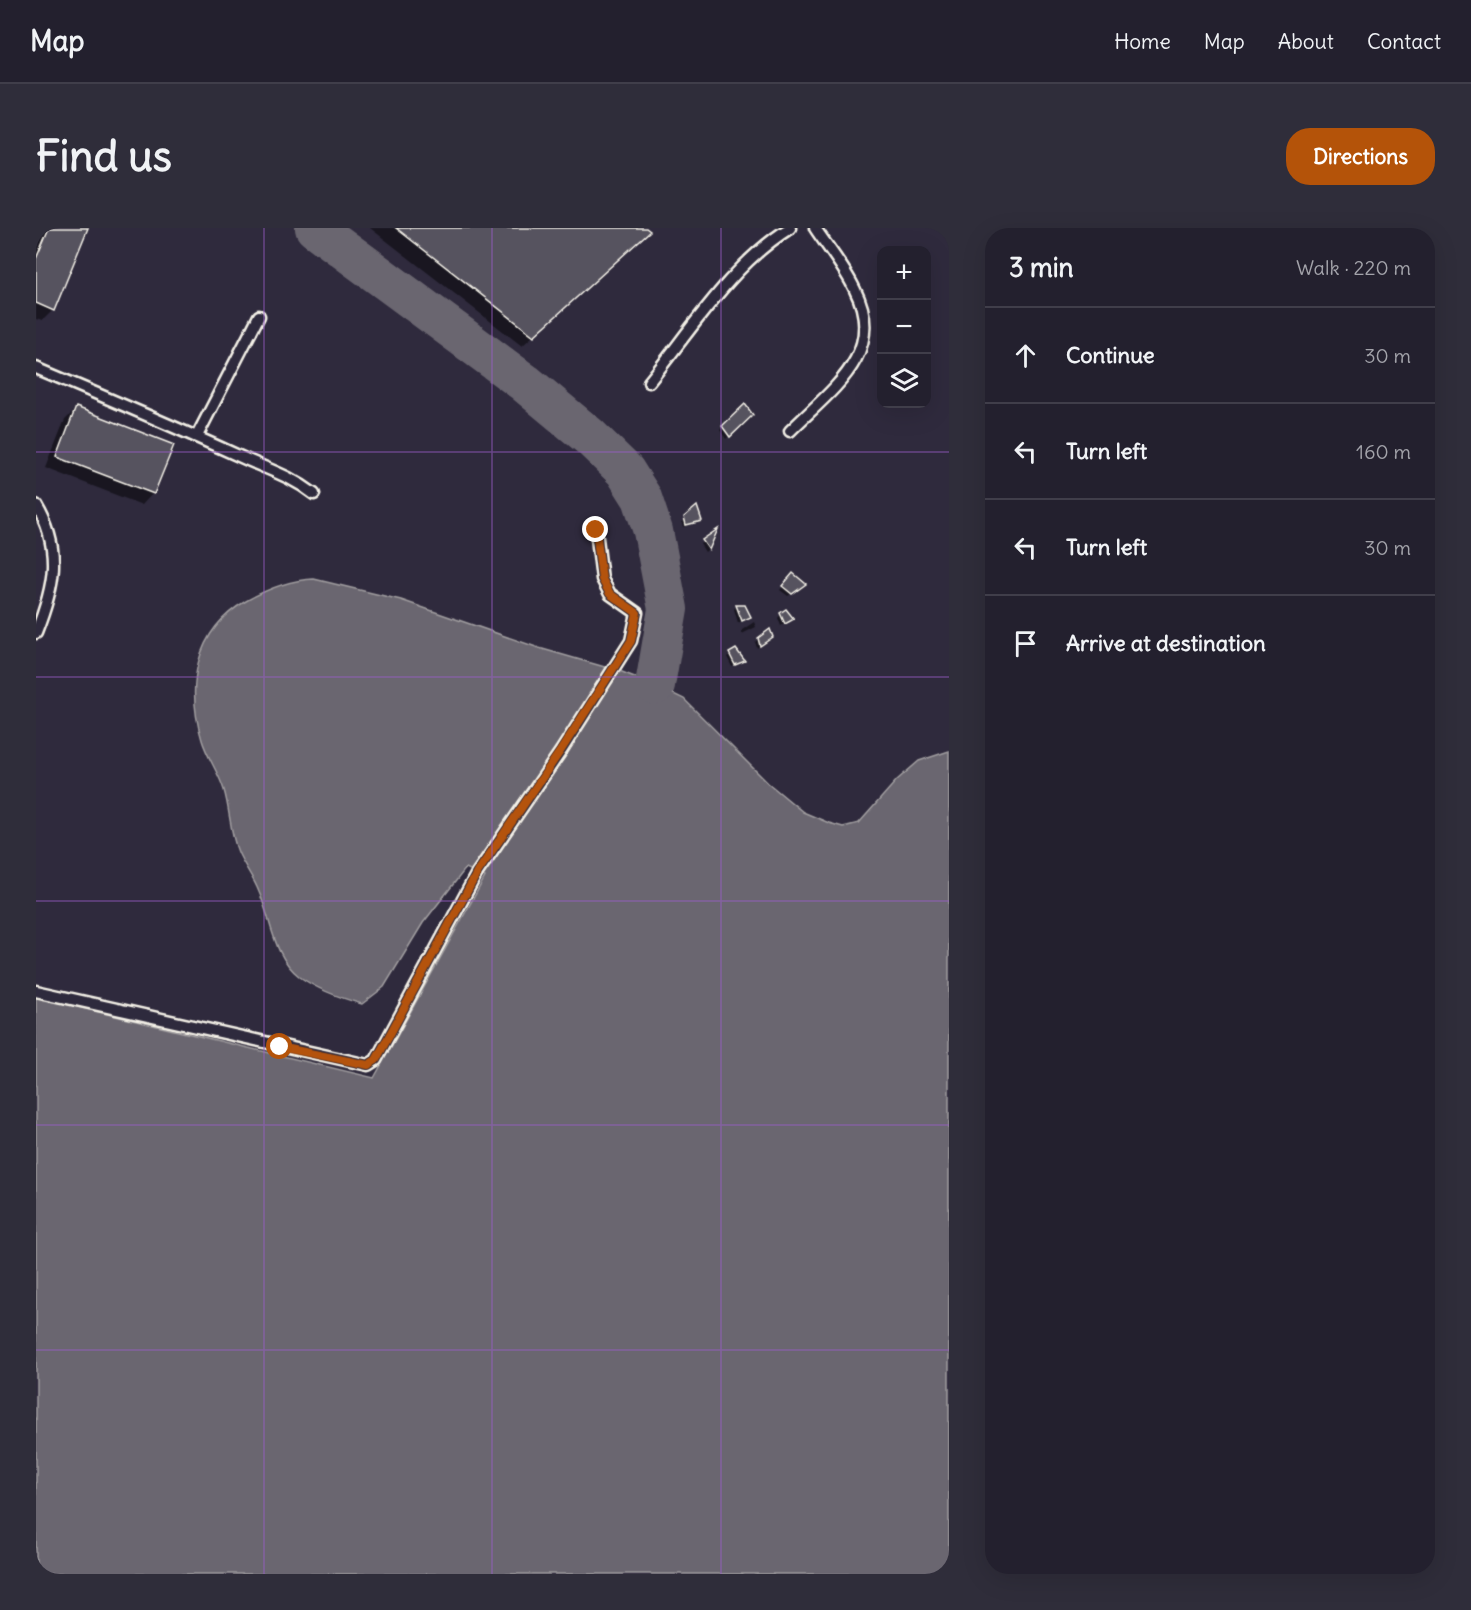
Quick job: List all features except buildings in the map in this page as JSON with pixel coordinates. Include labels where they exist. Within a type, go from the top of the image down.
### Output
[{"type":"lane","points":[[649,382],[745,264],[774,238],[790,228]]},
{"type":"lane","points":[[790,431],[839,382],[858,358],[865,341],[866,320],[855,290],[814,228]]},
{"type":"lane","points":[[197,436],[259,316]]},
{"type":"lane","points":[[36,368],[293,478],[314,494]]},
{"type":"lane","points":[[36,505],[49,526],[54,561],[48,602],[36,633]]},
{"type":"lane","points":[[36,991],[368,1065],[376,1060],[477,873],[561,750],[631,641],[637,613],[610,594],[602,579],[596,530]]},
{"type":"shaded area","points":[[314,579],[401,600],[539,648],[622,672],[655,685],[684,699],[768,783],[803,812],[843,827],[859,823],[897,780],[919,761],[949,751],[949,1574],[36,1574],[36,997],[374,1078],[485,877],[466,868],[423,923],[384,987],[362,1004],[307,982],[284,959],[257,887],[238,852],[233,837],[224,790],[207,753],[197,720],[195,681],[198,662],[205,644],[215,628],[229,613],[270,589],[287,583]]},
{"type":"waterway","points":[[315,228],[525,383],[590,437],[625,471],[642,498],[653,531],[668,609],[655,685]]},
{"type":"route","points":[[280,1047],[368,1065],[376,1060],[477,873],[561,750],[631,641],[637,613],[610,594],[602,579],[596,530]]}]
